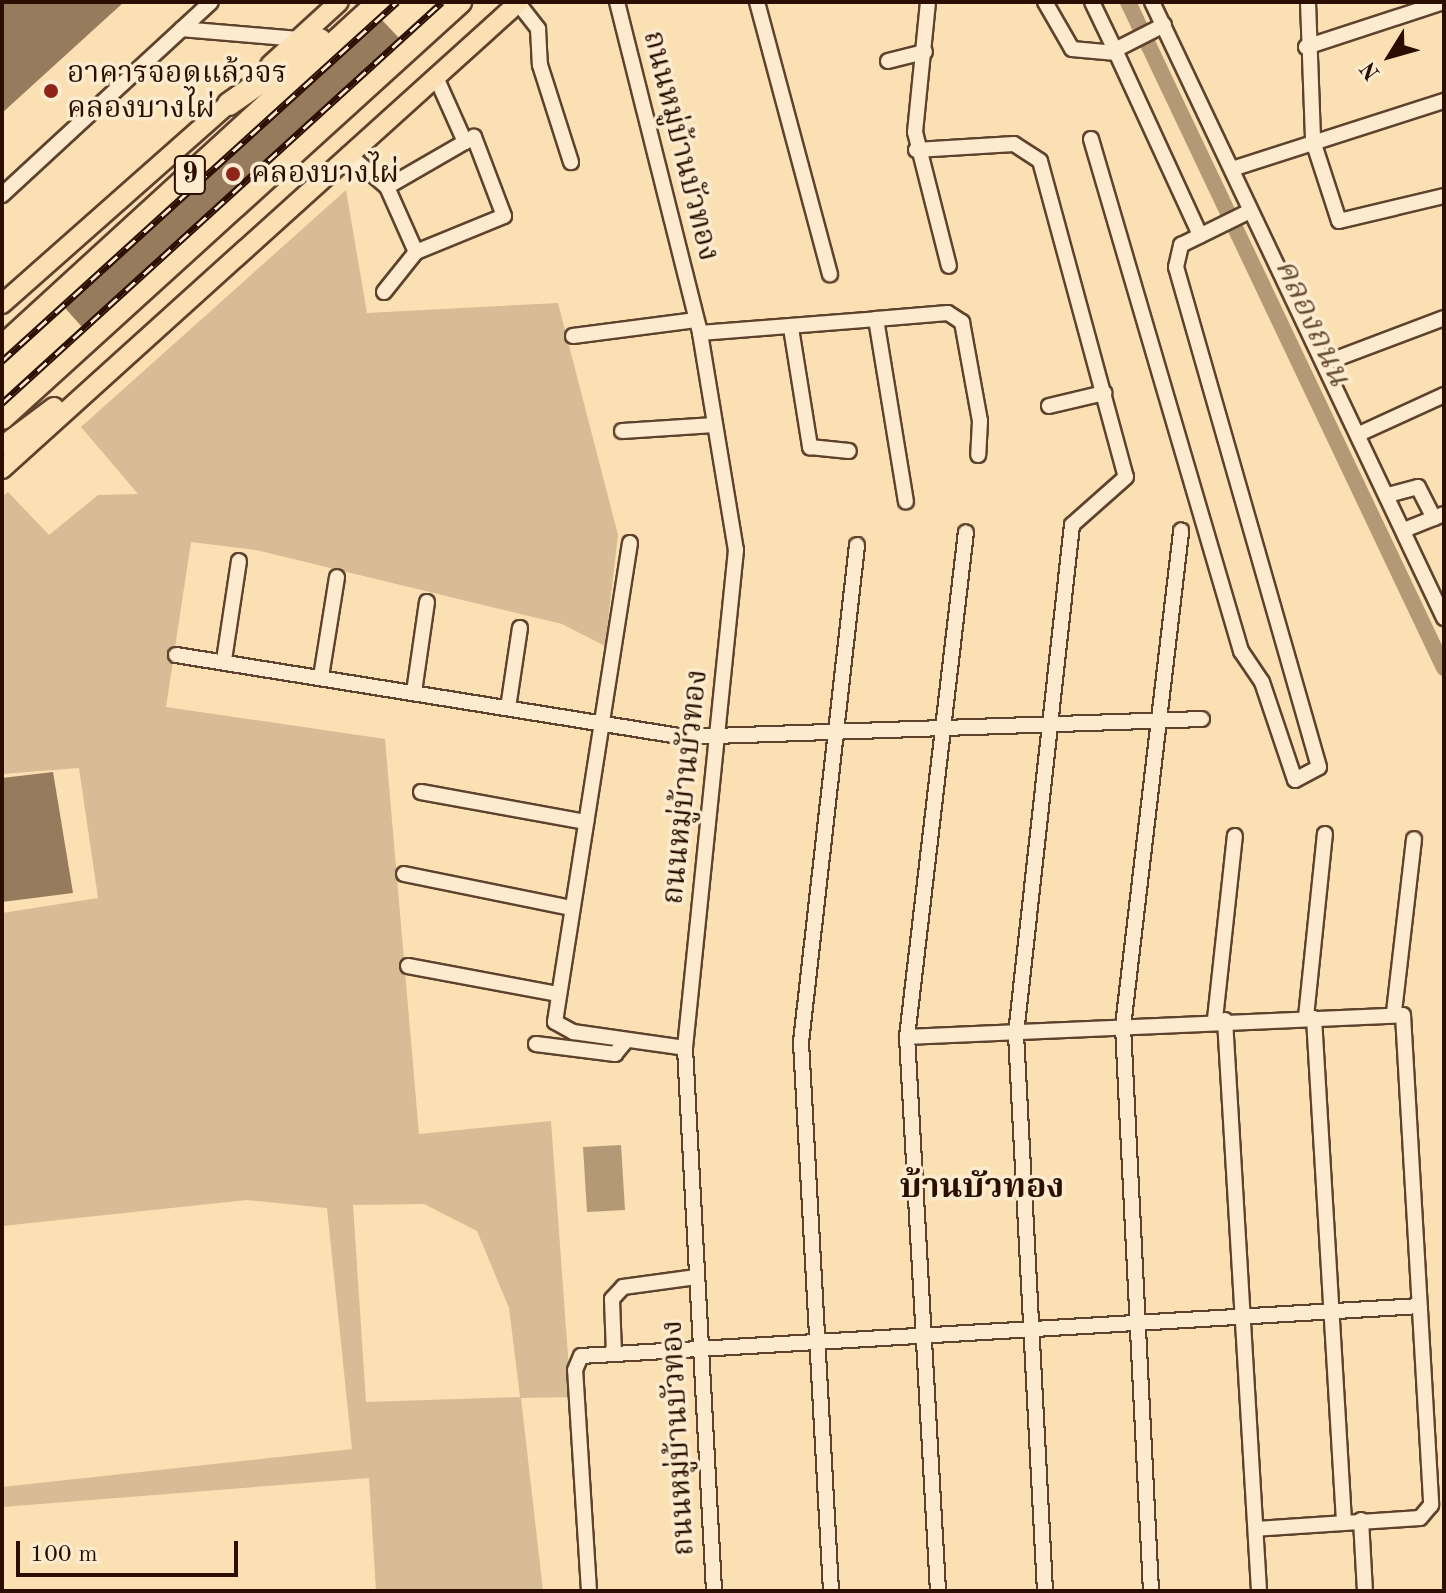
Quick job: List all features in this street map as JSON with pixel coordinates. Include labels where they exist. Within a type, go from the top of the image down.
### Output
[{"type":"highway","points":[[229,104],[377,2]]},
{"type":"highway","name":"9","points":[[2,347],[377,2]]},
{"type":"highway","name":"9","points":[[2,418],[460,2]]},
{"type":"main road","points":[[2,304],[229,104],[339,2]]},
{"type":"main road","points":[[2,469],[519,2]]},
{"type":"main road","points":[[2,315],[73,243]]},
{"type":"main road","points":[[2,446],[148,335]]},
{"type":"street","points":[[2,195],[211,2]]},
{"type":"street","points":[[519,2],[538,29],[540,65],[571,162]]},
{"type":"street","name":"ถนนหมู่บ้านบัวทอง","points":[[617,2],[698,326],[736,550],[685,1048],[714,1591]]},
{"type":"street","points":[[757,2],[830,274]]},
{"type":"street","points":[[928,2],[916,150],[949,266]]},
{"type":"street","points":[[1045,2],[1072,49],[1116,51],[1164,25]]},
{"type":"street","points":[[1092,2],[1200,235]]},
{"type":"street","points":[[1152,2],[1232,169],[1243,215],[1325,363],[1404,530],[1439,596],[1444,618]]},
{"type":"street","points":[[1308,2],[1306,47],[1313,141],[1333,213],[1347,225],[1444,196]]},
{"type":"street","points":[[1306,47],[1444,2]]},
{"type":"street","points":[[182,29],[298,39]]},
{"type":"street","points":[[888,61],[925,52]]},
{"type":"street","points":[[435,75],[465,142]]},
{"type":"street","points":[[1232,169],[1444,101]]},
{"type":"street","points":[[384,292],[416,252],[504,216],[474,137],[387,187]]},
{"type":"street","points":[[1091,139],[1241,651],[1262,682],[1295,780],[1319,767],[1176,267],[1181,245],[1243,215]]},
{"type":"street","points":[[916,150],[1014,144],[1033,151],[1104,393],[1125,483],[1072,525],[1053,723],[1016,1034],[1045,1591]]},
{"type":"street","points":[[348,154],[387,187],[416,252]]},
{"type":"street","points":[[573,336],[698,326],[791,328],[948,313],[962,322],[980,421],[978,455]]},
{"type":"street","points":[[1325,363],[1444,318]]},
{"type":"street","points":[[876,319],[906,502]]},
{"type":"street","points":[[791,328],[810,447],[849,451]]},
{"type":"street","points":[[1049,406],[1104,393]]},
{"type":"street","points":[[1359,434],[1444,395]]},
{"type":"street","points":[[622,431],[715,425]]},
{"type":"street","points":[[1388,495],[1418,487],[1439,516],[1404,530]]},
{"type":"street","points":[[1151,1591],[1123,1026],[1181,530]]},
{"type":"street","points":[[938,1591],[907,1037],[966,532]]},
{"type":"street","points":[[630,543],[556,1010],[561,1029],[685,1048]]},
{"type":"street","points":[[831,1591],[801,1042],[833,735],[857,545]]},
{"type":"street","points":[[224,660],[239,561]]},
{"type":"street","points":[[321,677],[337,577]]},
{"type":"street","points":[[414,692],[427,602]]},
{"type":"street","points":[[508,708],[520,628]]},
{"type":"street","points":[[176,655],[224,660],[602,723],[717,736],[833,735],[1053,723],[1202,719]]},
{"type":"street","points":[[421,792],[586,822]]},
{"type":"street","points":[[1325,834],[1310,1018],[1333,1314],[1344,1521]]},
{"type":"street","points":[[1235,836],[1220,1020],[1243,1319],[1259,1591]]},
{"type":"street","points":[[1394,1012],[1414,839]]},
{"type":"street","points":[[404,874],[571,908]]},
{"type":"street","points":[[408,966],[558,994]]},
{"type":"street","points":[[907,1037],[1016,1034],[1394,1012],[1406,1024],[1431,1505],[1420,1518],[1256,1529]]},
{"type":"street","points":[[536,1044],[615,1054],[626,1041]]},
{"type":"street","points":[[614,1354],[612,1299],[623,1287],[696,1277]]},
{"type":"street","points":[[589,1591],[576,1360],[614,1354],[1030,1333],[1137,1323],[1333,1314],[1420,1306]]},
{"type":"street","points":[[1361,1520],[1365,1591]]},
{"type":"shaded area","points":[[346,190],[367,313],[558,303],[618,535],[605,646],[562,624],[256,550],[191,542],[166,707],[385,739],[419,1134],[551,1121],[571,1397],[521,1398],[543,1591],[376,1591],[369,1478],[2,1507],[2,1487],[352,1449],[327,1208],[247,1200],[2,1226],[2,913],[98,898],[79,768],[2,774],[2,497],[8,492],[49,535],[98,495],[138,494],[81,427]],"holes":[[[424,1204],[477,1231],[509,1308],[520,1397],[366,1402],[353,1205]]]},
{"type":"shaded area","points":[[621,1145],[625,1210],[587,1212],[583,1147]]},
{"type":"building","points":[[2,2],[124,2],[2,113]]},
{"type":"building","name":"คลองบางไผ่","points":[[381,19],[399,38],[82,327],[65,308]]},
{"type":"building","points":[[53,772],[73,893],[2,902],[2,778]]},
{"type":"waterway","name":"คลองถนน","points":[[1128,2],[1444,668]]},
{"type":"railway","points":[[2,361],[397,2]]},
{"type":"railway","points":[[2,403],[442,2]]},
{"type":"place","name":"อาคารจอดแล้วจร คลองบางไผ่","points":[[51,91]]},
{"type":"place","name":"คลองบางไผ่","points":[[233,174]]},
{"type":"district","name":"บ้านบัวทอง","points":[[982,1189]]}]
